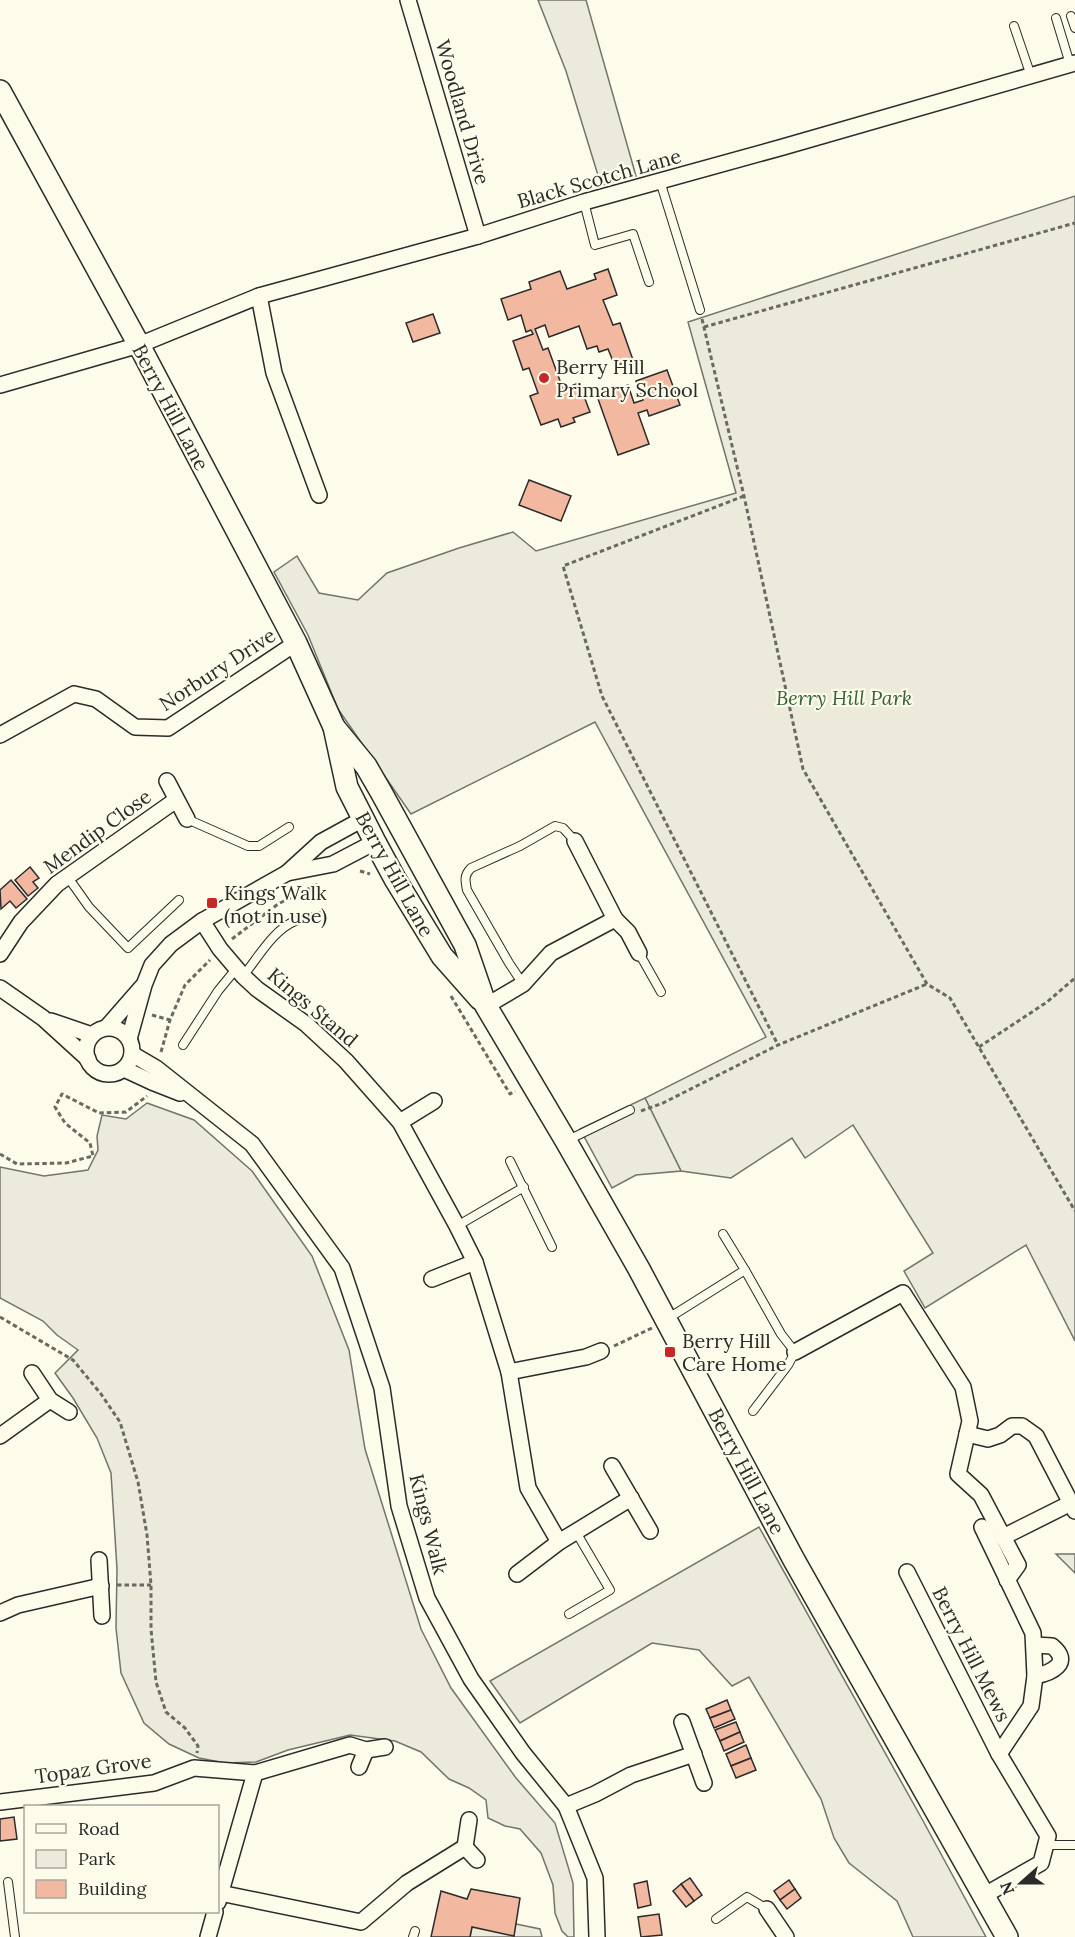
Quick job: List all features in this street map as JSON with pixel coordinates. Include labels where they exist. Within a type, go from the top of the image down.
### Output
[{"type":"street","name":"Woodland Drive","points":[[408,0],[477,236]]},
{"type":"street","name":"Black Scotch Lane","points":[[0,385],[139,345],[259,296],[477,236],[584,202],[1072,64]]},
{"type":"street","name":"Berry Hill Lane","points":[[0,91],[139,345],[296,643],[334,727],[379,817],[465,945],[486,1006]]},
{"type":"street","points":[[259,296],[274,373],[319,495]]},
{"type":"street","name":"Norbury Drive","points":[[0,735],[74,694],[96,699],[135,727],[168,728],[296,643]]},
{"type":"street","name":"Mendip Close","points":[[167,781],[187,819]]},
{"type":"street","name":"Mendip Close","points":[[0,954],[21,922],[57,884],[176,800]]},
{"type":"street","name":"Berry Hill Lane","points":[[379,817],[375,842],[395,879],[442,956],[486,1006],[566,1141],[666,1320],[794,1560],[1006,1937]]},
{"type":"street","points":[[144,985],[107,1027],[92,1035],[87,1042],[88,1059],[97,1070],[108,1074],[118,1072],[128,1064],[144,985],[153,965],[171,944],[202,921],[287,873],[321,842],[379,817]]},
{"type":"street","points":[[575,841],[615,919],[628,932],[639,953]]},
{"type":"street","points":[[287,873],[333,864],[375,842]]},
{"type":"street","points":[[486,1006],[523,984],[551,953],[615,919]]},
{"type":"street","name":"Kings Stand","points":[[202,921],[220,949],[239,972],[257,989],[306,1023],[346,1061],[400,1122],[475,1262],[509,1372],[528,1488],[559,1542]]},
{"type":"street","points":[[0,988],[43,1018],[88,1059]]},
{"type":"street","points":[[43,1018],[92,1035]]},
{"type":"street","points":[[107,1027],[118,1029],[131,1046]]},
{"type":"street","name":"Kings Walk","points":[[131,1046],[154,1075]]},
{"type":"street","name":"Kings Walk","points":[[124,1068],[154,1075],[196,1099],[252,1144],[342,1268],[382,1388],[399,1506],[427,1598],[471,1679],[523,1753],[566,1806],[595,1878],[597,1937]]},
{"type":"street","points":[[400,1122],[434,1101]]},
{"type":"street","points":[[432,1280],[475,1262]]},
{"type":"street","points":[[795,1352],[903,1293],[963,1387],[970,1421],[958,1474],[981,1495],[1018,1565],[1007,1580]]},
{"type":"street","points":[[509,1372],[586,1357],[601,1351]]},
{"type":"street","points":[[32,1373],[50,1400],[69,1412]]},
{"type":"street","points":[[0,1436],[50,1400]]},
{"type":"street","points":[[967,1434],[988,1438],[1000,1435],[1012,1426],[1023,1426],[1036,1436],[1073,1507],[1003,1538]]},
{"type":"street","points":[[612,1466],[650,1531]]},
{"type":"street","points":[[517,1574],[559,1542],[631,1498]]},
{"type":"street","name":"Berry Hill Mews","points":[[982,1527],[1033,1634],[1034,1645],[1035,1676],[1031,1706],[999,1754]]},
{"type":"street","points":[[99,1560],[102,1616]]},
{"type":"street","name":"Berry Hill Mews","points":[[907,1572],[999,1754],[1048,1836],[1046,1845]]},
{"type":"street","points":[[0,1613],[18,1605],[101,1586]]},
{"type":"street","points":[[1034,1645],[1052,1646],[1059,1653],[1060,1660],[1059,1665],[1052,1672],[1035,1676]]},
{"type":"street","points":[[682,1722],[704,1783]]},
{"type":"street","name":"Topaz Grove","points":[[0,1802],[154,1783],[194,1768],[255,1773],[350,1745],[366,1750],[386,1747]]},
{"type":"street","points":[[359,1767],[366,1750]]},
{"type":"street","points":[[566,1806],[595,1794],[631,1774],[694,1754]]},
{"type":"street","points":[[255,1773],[219,1897],[361,1922],[407,1883],[465,1846],[469,1820]]},
{"type":"street","points":[[983,1896],[1041,1863],[1046,1845]]},
{"type":"street","points":[[465,1846],[477,1860]]},
{"type":"street","points":[[767,1909],[786,1937]]},
{"type":"street","points":[[208,1937],[214,1913]]},
{"type":"lane","points":[[1071,16],[1075,28]]},
{"type":"lane","points":[[1056,18],[1072,64]]},
{"type":"lane","points":[[1014,26],[1031,76]]},
{"type":"lane","points":[[660,181],[700,310]]},
{"type":"lane","points":[[584,202],[595,245],[633,234],[649,282]]},
{"type":"lane","points":[[187,819],[248,846],[259,846],[289,827]]},
{"type":"lane","points":[[523,984],[467,890],[466,874],[471,868],[520,846],[555,826],[563,828],[575,841]]},
{"type":"lane","points":[[67,876],[89,907],[128,948],[179,900]]},
{"type":"lane","points":[[183,1045],[218,991],[260,956],[274,934],[296,920],[319,916]]},
{"type":"lane","points":[[639,953],[661,992]]},
{"type":"lane","points":[[566,1141],[631,1112]]},
{"type":"lane","points":[[510,1161],[552,1247]]},
{"type":"lane","points":[[457,1226],[524,1187]]},
{"type":"lane","points":[[723,1234],[781,1334],[795,1352],[788,1365],[753,1411]]},
{"type":"lane","points":[[666,1320],[745,1270]]},
{"type":"lane","points":[[569,1614],[610,1590],[576,1532]]},
{"type":"lane","points":[[1046,1845],[1075,1845]]},
{"type":"lane","points":[[8,1881],[15,1937]]},
{"type":"lane","points":[[716,1919],[747,1897],[767,1909]]},
{"type":"path","points":[[704,327],[1075,223]]},
{"type":"path","points":[[700,310],[744,496],[803,769],[927,984],[950,998],[1075,1211]]},
{"type":"path","points":[[744,496],[563,566],[602,696],[778,1046]]},
{"type":"path","points":[[351,873],[360,871],[354,854]]},
{"type":"path","points":[[0,1154],[17,1164],[66,1162],[93,1156],[90,1143],[65,1123],[55,1107],[62,1094],[99,1113],[126,1112],[146,1098],[170,1020],[185,985],[220,949],[278,904],[324,882]]},
{"type":"path","points":[[979,1047],[1047,1002],[1075,978]]},
{"type":"path","points":[[631,1112],[663,1103],[778,1046],[927,984]]},
{"type":"path","points":[[0,1317],[73,1360],[120,1422],[138,1482],[147,1535],[156,1682],[166,1712],[185,1728],[198,1746],[194,1768]]},
{"type":"path","points":[[601,1351],[666,1320]]},
{"type":"path","points":[[101,1586],[151,1585]]},
{"type":"green space","points":[[538,0],[586,0],[636,176],[601,185],[566,71]]},
{"type":"green space","name":"Berry Hill Park","points":[[1075,196],[1075,1341],[1026,1245],[925,1308],[904,1271],[933,1253],[853,1125],[805,1158],[792,1138],[731,1178],[681,1171],[645,1098],[766,1037],[595,722],[411,814],[338,709],[308,635],[274,572],[297,556],[319,593],[358,600],[387,573],[513,532],[536,551],[736,493],[688,322]]},
{"type":"green space","points":[[147,1103],[194,1120],[252,1171],[312,1256],[349,1350],[365,1449],[421,1629],[451,1688],[516,1778],[555,1823],[573,1883],[574,1937],[568,1937],[562,1931],[555,1913],[553,1885],[541,1853],[520,1829],[505,1826],[488,1818],[486,1800],[469,1788],[449,1779],[421,1752],[395,1741],[350,1735],[288,1750],[256,1762],[225,1763],[199,1758],[169,1744],[144,1723],[121,1673],[116,1628],[117,1569],[111,1473],[97,1438],[55,1373],[78,1350],[57,1335],[43,1321],[0,1298],[0,1167],[44,1176],[88,1170],[98,1150],[97,1136],[102,1115],[126,1119]]},
{"type":"green space","points":[[759,1527],[986,1937],[913,1937],[897,1901],[849,1863],[834,1838],[821,1799],[749,1677],[732,1686],[699,1650],[652,1643],[520,1723],[490,1681]]},
{"type":"green space","points":[[1056,1554],[1075,1554],[1075,1573]]},
{"type":"shaded area","points":[[645,1098],[681,1171],[636,1175],[612,1188],[580,1129]]},
{"type":"shaded area","points":[[516,1924],[540,1929],[542,1937],[470,1937],[472,1927]]},
{"type":"building","points":[[608,269],[617,295],[603,300],[613,325],[620,323],[633,360],[615,366],[608,349],[599,352],[597,346],[587,349],[579,326],[549,337],[545,325],[535,329],[543,350],[548,348],[563,389],[579,383],[590,412],[573,418],[575,422],[561,427],[558,419],[541,425],[530,396],[538,393],[529,368],[523,370],[513,341],[533,334],[531,330],[526,332],[521,315],[508,320],[501,299],[531,289],[529,282],[560,271],[567,289],[596,279],[594,274]]},
{"type":"building","points":[[433,314],[440,333],[413,342],[406,323]]},
{"type":"building","points":[[667,370],[680,405],[649,416],[647,410],[638,413],[649,444],[618,455],[597,396],[628,385],[634,403],[643,400],[636,381]]},
{"type":"building","points":[[529,480],[571,496],[561,521],[519,505]]},
{"type":"building","points":[[30,867],[39,878],[33,882],[38,888],[28,896],[15,880]]},
{"type":"building","points":[[11,880],[27,899],[16,908],[10,901],[1,909],[0,890]]},
{"type":"building","points":[[727,1700],[731,1710],[710,1718],[706,1709]]},
{"type":"building","points":[[731,1710],[735,1719],[714,1728],[710,1718]]},
{"type":"building","points":[[736,1722],[740,1732],[720,1741],[715,1730]]},
{"type":"building","points":[[740,1732],[744,1742],[724,1751],[720,1741]]},
{"type":"building","points":[[746,1745],[751,1758],[731,1766],[726,1754]]},
{"type":"building","points":[[751,1758],[756,1770],[736,1778],[731,1766]]},
{"type":"building","points":[[14,1817],[17,1839],[0,1841],[0,1819]]},
{"type":"building","points":[[690,1878],[702,1895],[694,1901],[681,1884]]},
{"type":"building","points":[[789,1880],[795,1889],[780,1900],[774,1891]]},
{"type":"building","points":[[647,1881],[651,1905],[638,1908],[634,1884]]},
{"type":"building","points":[[681,1884],[694,1901],[686,1907],[673,1891]]},
{"type":"building","points":[[471,1889],[520,1898],[514,1936],[472,1927],[470,1937],[431,1937],[441,1891],[467,1899]]},
{"type":"building","points":[[795,1889],[801,1898],[787,1909],[780,1900]]},
{"type":"building","points":[[659,1914],[662,1935],[641,1937],[638,1917]]},
{"type":"place","name":"Berry Hill Primary School","points":[[544,378]]},
{"type":"place","name":"Kings Walk (not in use)","points":[[212,903]]},
{"type":"place","name":"Berry Hill Care Home","points":[[670,1352]]}]
